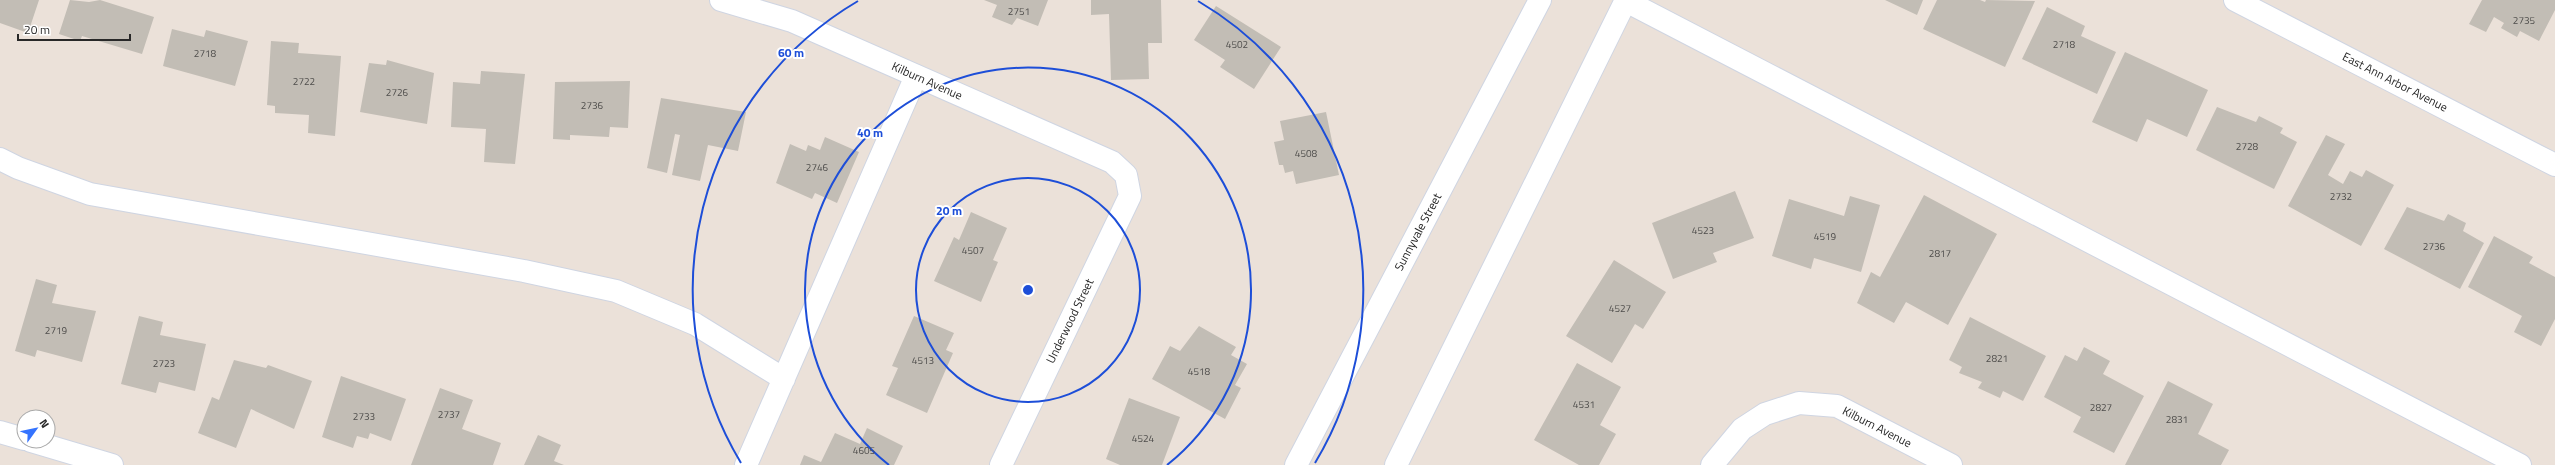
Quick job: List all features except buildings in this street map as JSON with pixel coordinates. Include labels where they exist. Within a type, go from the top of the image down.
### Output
[{"type":"street","name":"Kilburn Avenue","points":[[721,0],[792,21],[1112,162],[1126,176]]},
{"type":"street","name":"Sunnyvale Street","points":[[1296,465],[1540,0]]},
{"type":"street","points":[[1396,465],[1626,0],[2520,465]]},
{"type":"street","name":"East Ann Arbor Avenue","points":[[2235,0],[2555,165]]},
{"type":"street","points":[[746,465],[916,76]]},
{"type":"street","points":[[0,159],[18,168],[90,194],[524,271],[616,291],[695,324],[784,379]]},
{"type":"street","name":"Underwood Street","points":[[1001,465],[1130,196],[1126,176]]},
{"type":"street","name":"Kilburn Avenue","points":[[1712,465],[1742,429],[1765,414],[1799,403],[1837,406],[1951,465]]},
{"type":"street","points":[[0,432],[16,437]]},
{"type":"street","points":[[56,448],[112,465]]}]
